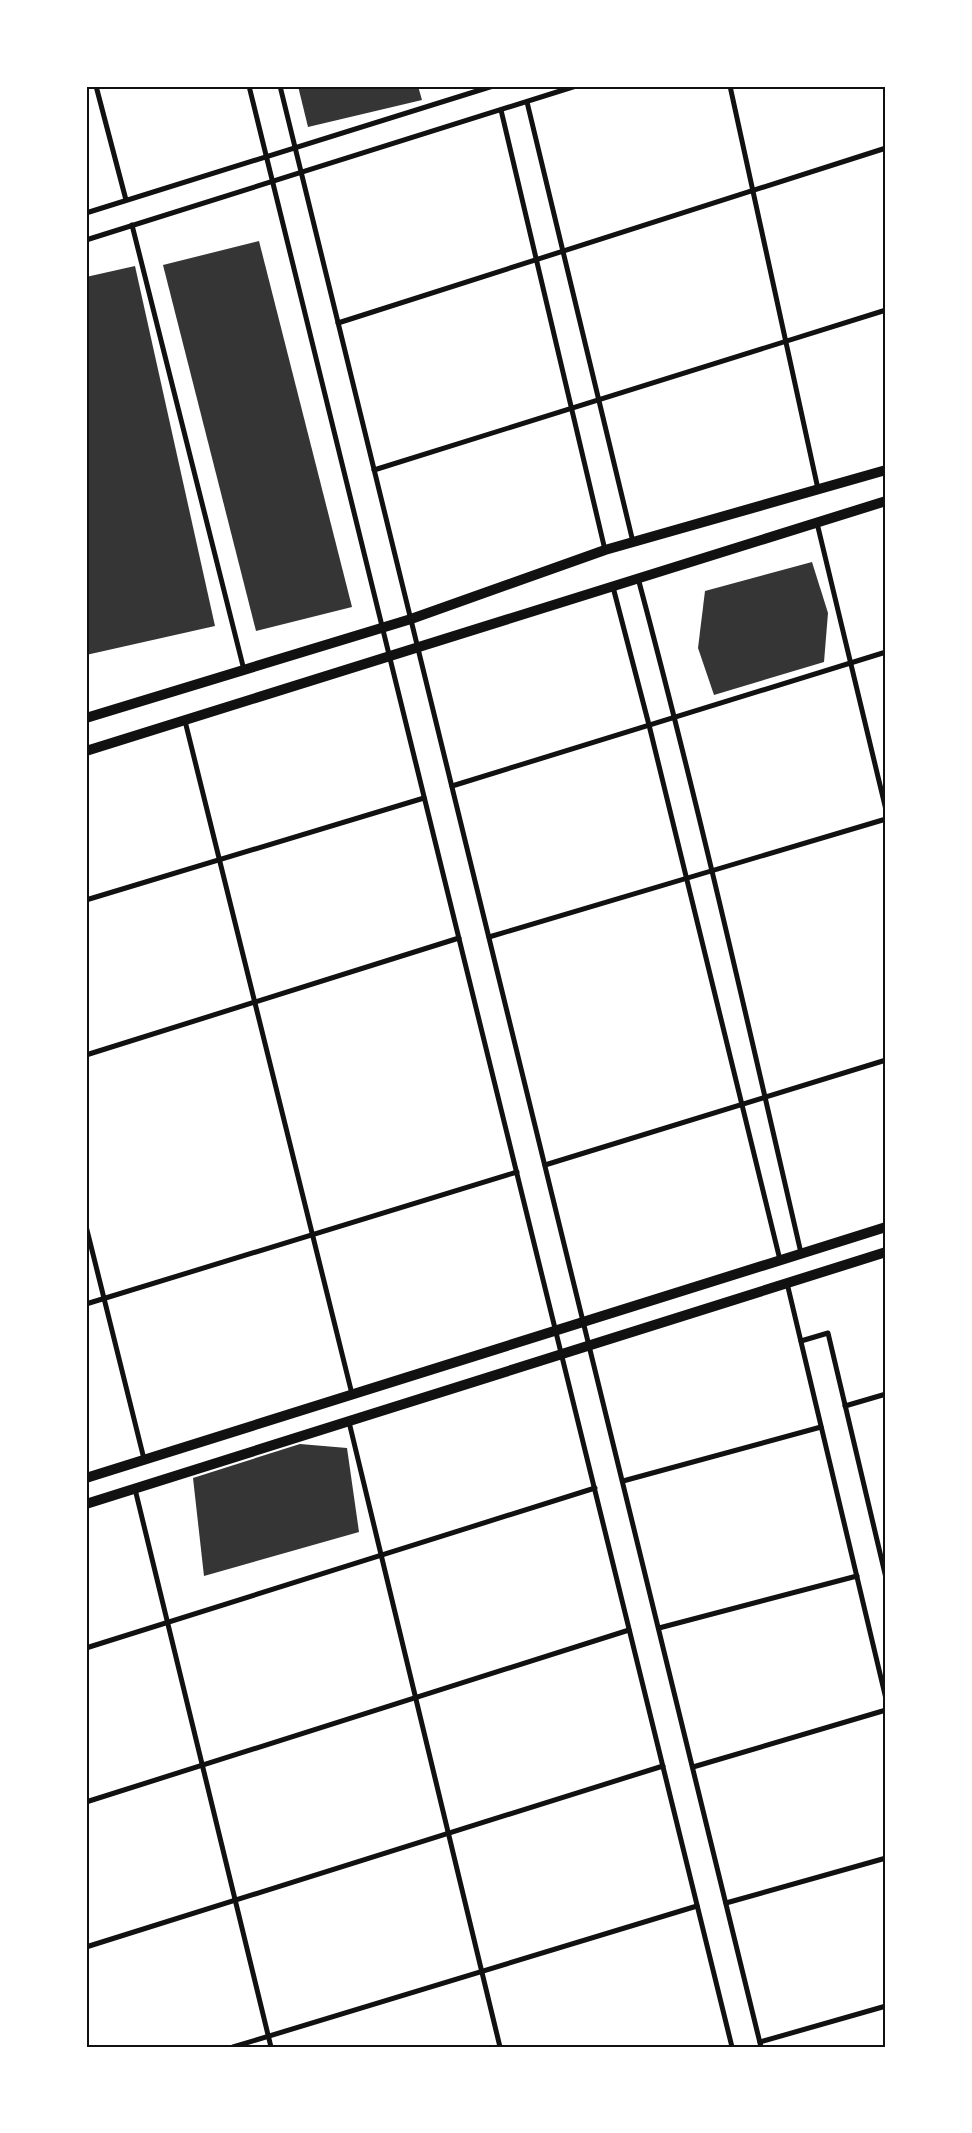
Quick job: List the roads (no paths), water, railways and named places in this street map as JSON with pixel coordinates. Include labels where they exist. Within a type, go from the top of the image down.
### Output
[{"type":"main road","points":[[86,718],[411,619],[605,550],[886,470]]},
{"type":"main road","points":[[86,751],[886,501]]},
{"type":"main road","points":[[86,1478],[886,1227]]},
{"type":"main road","points":[[86,1504],[886,1252]]},
{"type":"street","points":[[96,86],[126,200]]},
{"type":"street","points":[[249,86],[732,2047]]},
{"type":"street","points":[[280,86],[761,2044],[886,2006]]},
{"type":"street","points":[[86,213],[492,86]]},
{"type":"street","points":[[86,240],[576,86]]},
{"type":"street","points":[[730,86],[818,489]]},
{"type":"street","points":[[527,102],[633,542]]},
{"type":"street","points":[[501,110],[605,550]]},
{"type":"street","points":[[338,322],[886,148]]},
{"type":"street","points":[[132,225],[244,670]]},
{"type":"street","points":[[374,470],[886,310]]},
{"type":"street","points":[[817,523],[886,810]]},
{"type":"street","points":[[638,578],[713,870],[801,1254]]},
{"type":"street","points":[[613,586],[649,725],[780,1260]]},
{"type":"street","points":[[452,786],[886,652]]},
{"type":"street","points":[[185,720],[352,1394]]},
{"type":"street","points":[[86,900],[424,798]]},
{"type":"street","points":[[489,936],[886,819]]},
{"type":"street","points":[[86,1055],[459,938]]},
{"type":"street","points":[[545,1165],[886,1060]]},
{"type":"street","points":[[86,1304],[517,1172]]},
{"type":"street","points":[[86,1226],[144,1460]]},
{"type":"street","points":[[787,1283],[886,1698]]},
{"type":"street","points":[[801,1340],[828,1333],[883,1557],[886,1578]]},
{"type":"street","points":[[845,1406],[886,1394]]},
{"type":"street","points":[[349,1421],[500,2047]]},
{"type":"street","points":[[622,1481],[821,1427]]},
{"type":"street","points":[[135,1488],[271,2047]]},
{"type":"street","points":[[86,1648],[595,1488]]},
{"type":"street","points":[[658,1628],[857,1576]]},
{"type":"street","points":[[86,1802],[629,1630]]},
{"type":"street","points":[[693,1767],[886,1710]]},
{"type":"street","points":[[86,1947],[663,1766]]},
{"type":"street","points":[[726,1902],[886,1858]]},
{"type":"street","points":[[233,2047],[697,1906]]}]
